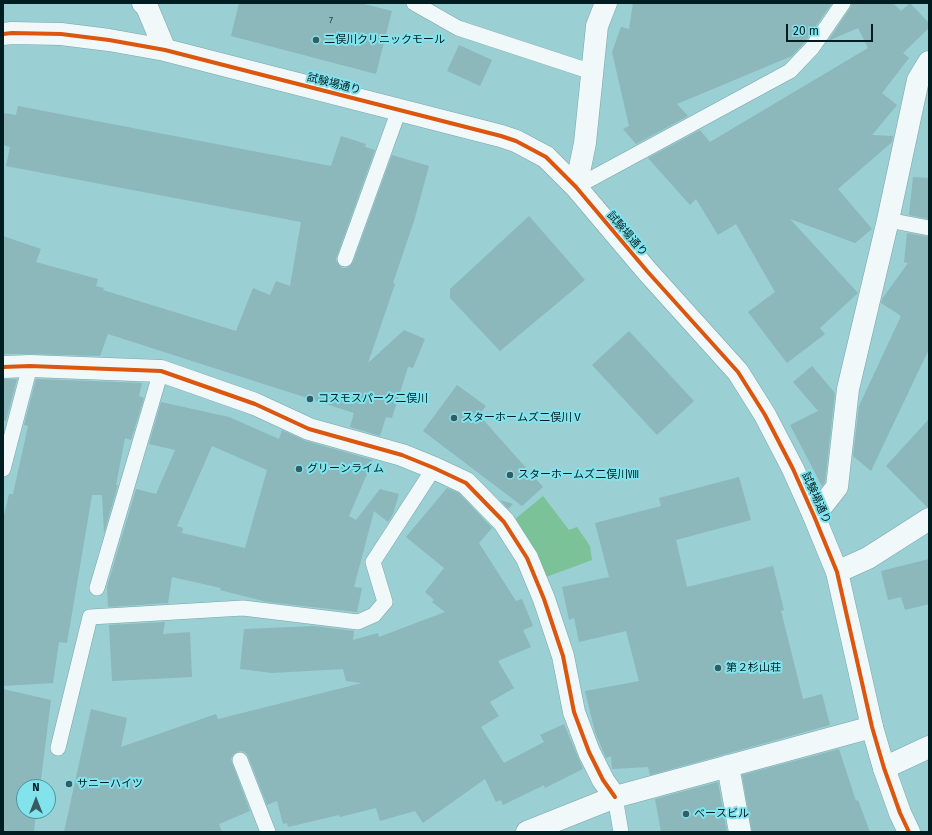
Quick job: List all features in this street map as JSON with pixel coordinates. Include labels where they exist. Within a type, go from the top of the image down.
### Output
[{"type":"street","points":[[143,3],[147,7],[165,50]]},
{"type":"street","points":[[576,187],[585,143],[597,26],[606,3]]},
{"type":"street","name":"試験場通り","points":[[3,34],[61,34],[109,40],[165,50],[501,136],[516,141],[546,157],[576,187],[647,271],[738,372],[794,469],[837,572],[872,727],[900,814],[909,832]]},
{"type":"street","points":[[814,516],[837,487],[848,389],[888,220],[921,105],[918,80],[929,62]]},
{"type":"street","points":[[3,367],[30,366],[160,371],[255,404],[309,429],[402,455],[466,482],[504,522],[527,558],[544,599],[562,656],[574,712],[589,752],[603,780],[615,797]]},
{"type":"street","points":[[837,572],[868,558],[929,519]]},
{"type":"street","points":[[527,832],[615,797],[872,727]]},
{"type":"street","points":[[884,768],[929,747]]},
{"type":"street","points":[[728,766],[740,832]]},
{"type":"lane","points":[[414,3],[458,28],[592,72]]},
{"type":"lane","points":[[576,187],[790,71],[812,48],[843,3]]},
{"type":"lane","points":[[345,259],[399,110]]},
{"type":"lane","points":[[888,220],[929,228]]},
{"type":"lane","points":[[3,469],[30,366]]},
{"type":"lane","points":[[98,588],[160,371]]},
{"type":"lane","points":[[58,748],[90,617],[242,608],[358,622],[374,616],[385,602],[373,562],[434,468]]},
{"type":"lane","points":[[240,760],[268,832]]},
{"type":"lane","points":[[615,797],[621,832]]},
{"type":"green space","points":[[543,496],[569,530],[577,527],[590,546],[592,560],[546,577],[514,520]]},
{"type":"building","name":"二俣川クリニックモール","points":[[239,3],[360,3],[392,11],[376,74],[231,36]]},
{"type":"building","points":[[633,3],[832,3],[805,42],[792,56],[677,104],[688,116],[636,144],[623,129],[629,126],[612,52],[621,27],[629,29]]},
{"type":"building","points":[[852,3],[893,3],[901,11],[910,3],[929,23],[929,28],[903,53],[909,58],[882,93],[897,105],[872,135],[893,136],[892,142],[838,189],[872,229],[855,243],[790,219],[858,293],[820,328],[825,334],[787,363],[748,312],[775,292],[736,224],[718,235],[696,199],[690,205],[648,158],[700,130],[710,142],[868,48],[858,28],[828,41]]},
{"type":"building","points":[[459,45],[492,60],[480,86],[447,71]]},
{"type":"building","points":[[18,106],[331,166],[341,136],[366,144],[365,147],[375,150],[337,256],[336,260],[342,268],[350,266],[353,262],[392,155],[429,166],[414,221],[393,283],[395,284],[368,363],[404,330],[425,339],[413,368],[408,367],[392,418],[386,417],[380,436],[350,427],[354,413],[108,334],[100,356],[3,354],[3,236],[41,249],[36,262],[98,279],[96,286],[104,288],[103,290],[236,331],[253,288],[270,295],[276,281],[290,286],[301,222],[6,166],[10,147],[3,145],[3,113],[16,115]]},
{"type":"building","points":[[913,177],[929,178],[929,219],[909,215]]},
{"type":"building","points":[[529,216],[585,280],[500,351],[450,298],[450,289]]},
{"type":"building","points":[[907,233],[929,237],[929,349],[871,471],[853,456],[859,406],[901,316],[881,303],[882,299],[908,263],[904,262]]},
{"type":"building","points":[[629,331],[694,401],[657,435],[592,365]]},
{"type":"building","points":[[812,366],[835,393],[825,482],[822,486],[790,425],[818,411],[793,382]]},
{"type":"building","points":[[3,379],[17,379],[6,421],[3,420]]},
{"type":"building","points":[[36,379],[142,383],[139,396],[144,398],[131,440],[125,438],[116,485],[118,485],[104,533],[102,495],[92,495],[67,643],[59,642],[53,683],[3,686],[3,520],[9,494],[13,494],[28,426],[24,425]]},
{"type":"building","points":[[457,385],[486,406],[479,415],[543,487],[522,506],[423,431]]},
{"type":"building","points":[[161,402],[229,417],[279,439],[282,430],[306,441],[373,460],[349,516],[356,520],[380,489],[399,494],[393,514],[388,522],[374,511],[354,587],[362,588],[357,612],[267,602],[220,590],[221,588],[172,577],[168,603],[108,607],[107,587],[136,489],[156,494],[175,450],[149,444]],"holes":[[[212,446],[267,470],[245,548],[182,533],[183,528],[177,526]]]},
{"type":"building","points":[[929,419],[929,507],[927,507],[886,466]]},
{"type":"building","points":[[739,477],[751,520],[676,540],[687,587],[773,566],[784,610],[781,611],[803,699],[822,694],[830,725],[650,775],[648,767],[612,769],[611,756],[606,758],[595,732],[585,691],[639,681],[626,631],[579,642],[574,618],[569,620],[562,587],[609,577],[595,523],[661,506],[659,498]]},
{"type":"building","points":[[447,488],[459,493],[492,528],[479,543],[516,601],[522,599],[533,626],[523,630],[531,647],[498,661],[514,688],[490,702],[499,716],[481,727],[504,763],[544,742],[540,735],[564,724],[583,769],[545,788],[544,785],[503,805],[501,800],[496,802],[485,779],[423,823],[415,811],[380,821],[376,808],[288,827],[287,823],[283,824],[277,801],[267,805],[248,756],[242,751],[237,752],[231,758],[250,811],[219,824],[222,832],[64,832],[91,709],[127,718],[121,747],[216,714],[218,719],[362,683],[346,681],[343,669],[272,673],[240,669],[244,629],[314,626],[354,631],[353,640],[378,633],[379,637],[445,612],[432,602],[434,600],[425,592],[444,568],[406,537]]},
{"type":"building","points":[[500,500],[513,504],[508,509]]},
{"type":"building","points":[[929,559],[929,604],[905,610],[901,597],[888,600],[881,571]]},
{"type":"building","points":[[165,622],[163,634],[190,632],[192,677],[112,681],[109,625]]},
{"type":"building","points":[[3,689],[51,700],[41,779],[16,779],[16,819],[35,819],[34,832],[3,832]]},
{"type":"building","points":[[839,749],[856,801],[858,800],[870,832],[752,832],[742,775]]},
{"type":"building","name":"ベースビル","points":[[718,782],[727,832],[661,832],[655,799]]},
{"type":"cycle path","points":[[3,34],[61,34],[109,40],[165,50],[501,136],[516,141],[546,157],[576,187],[647,271],[738,372],[765,415],[793,469],[837,572],[872,727],[884,768],[900,813],[909,832]]},
{"type":"cycle path","points":[[3,367],[30,366],[161,371],[255,404],[309,429],[402,455],[466,483],[504,522],[527,558],[544,599],[563,656],[574,712],[589,752],[603,780],[615,797]]},
{"type":"place","name":"二俣川クリニックモール","points":[[316,40]]},
{"type":"place","name":"コスモスパーク二俣川","points":[[310,399]]},
{"type":"place","name":"スターホームズ二俣川Ⅴ","points":[[454,418]]},
{"type":"place","name":"グリーンライム","points":[[299,469]]},
{"type":"place","name":"スターホームズ二俣川Ⅷ","points":[[510,475]]},
{"type":"place","name":"第２杉山荘","points":[[718,668]]},
{"type":"place","name":"サニーハイツ","points":[[69,784]]},
{"type":"place","name":"ベースビル","points":[[686,814]]}]
